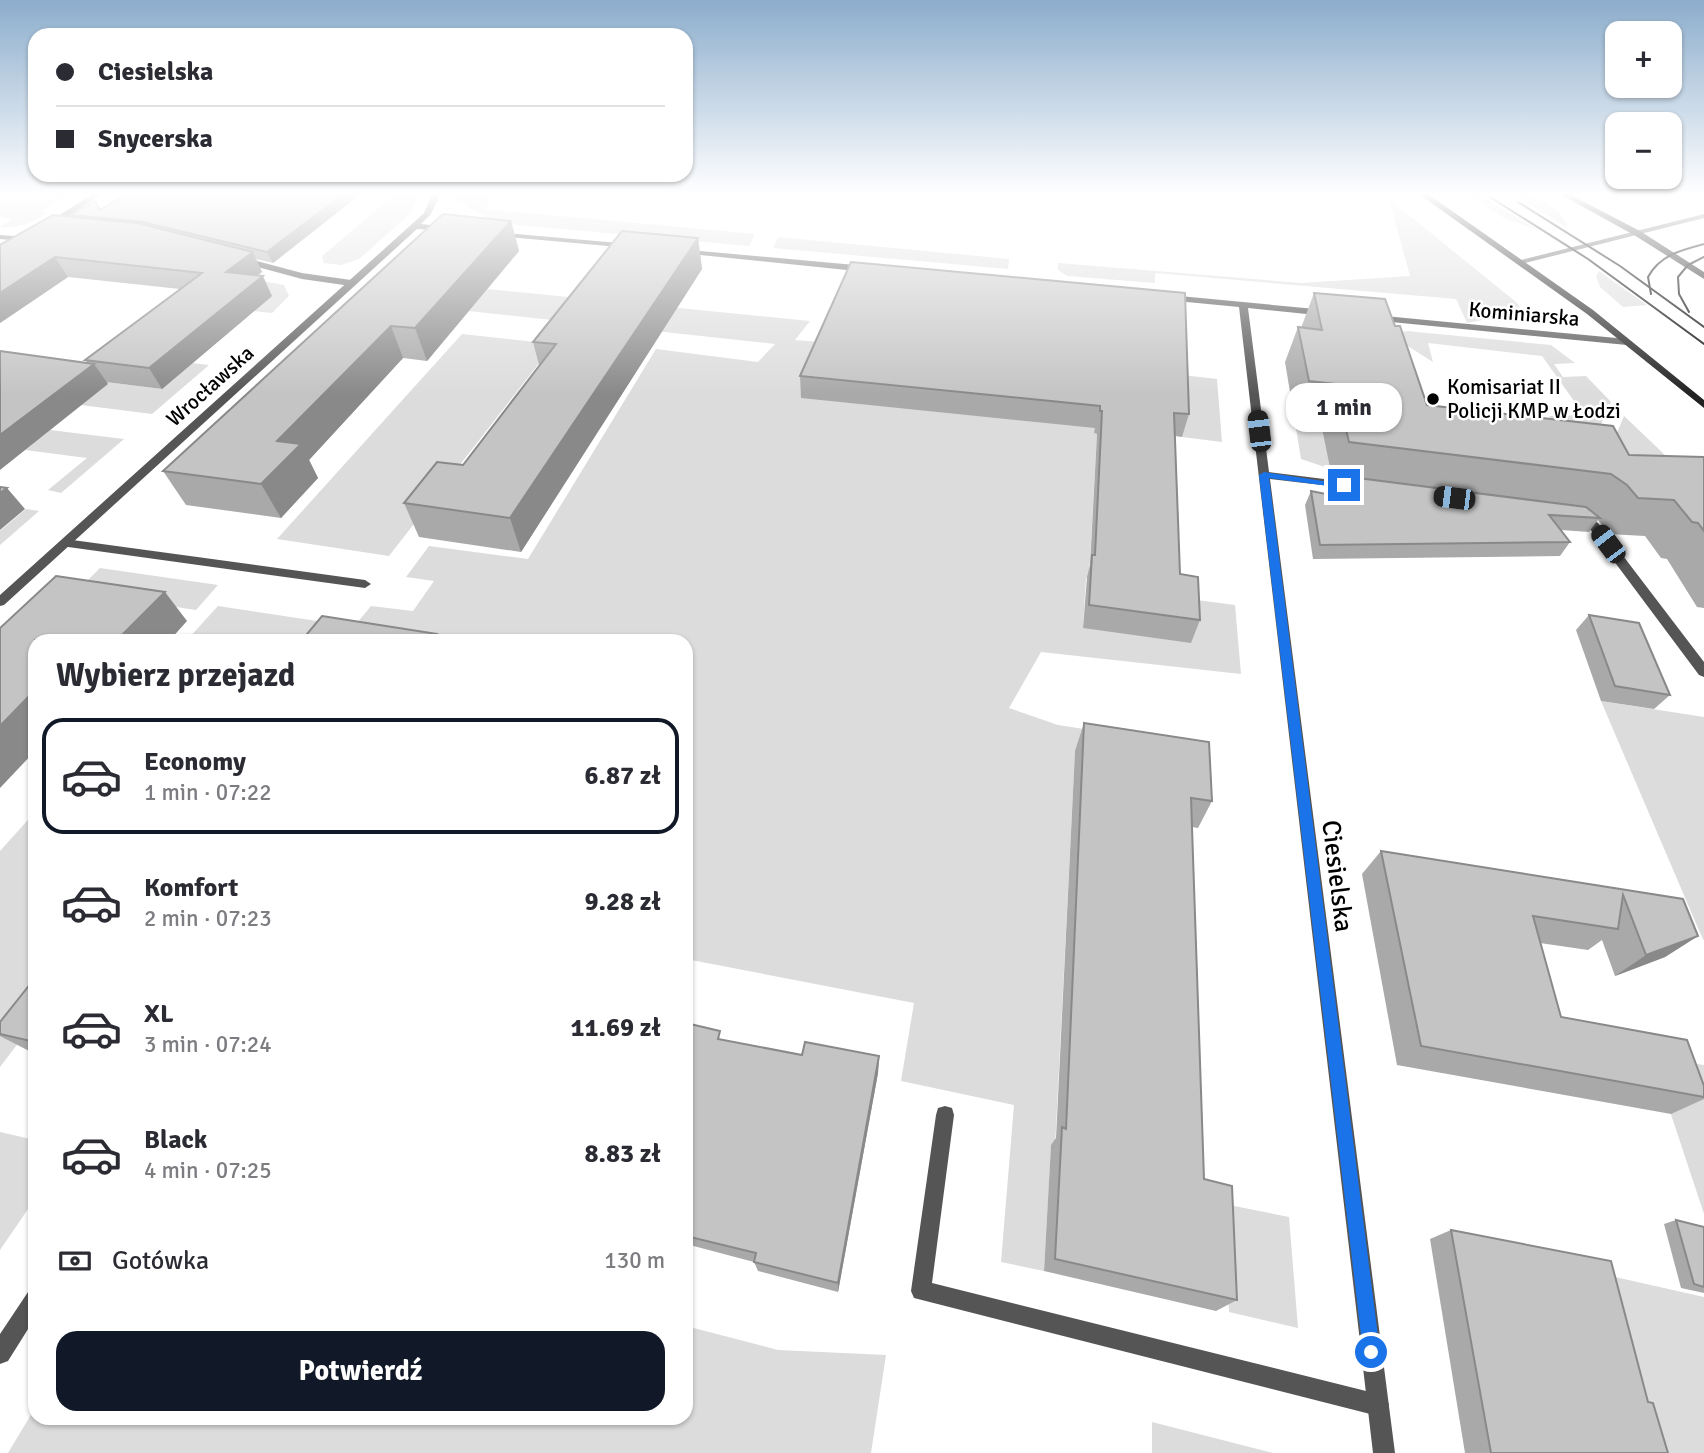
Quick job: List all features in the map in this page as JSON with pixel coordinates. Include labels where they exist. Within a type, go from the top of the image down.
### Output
[{"type":"main road","points":[[1679,260],[1704,276]]},
{"type":"main road","points":[[1521,261],[1704,405]]},
{"type":"street","points":[[242,260],[311,278],[351,283]]},
{"type":"street","name":"Wrocławska","points":[[0,602],[377,260]]},
{"type":"street","points":[[770,260],[880,270]]},
{"type":"street","points":[[1521,261],[1526,260]]},
{"type":"street","points":[[1161,297],[1333,314]]},
{"type":"street","name":"Ciesielska","points":[[1243,305],[1384,1453]]},
{"type":"street","name":"Kominiarska","points":[[1359,316],[1627,342]]},
{"type":"street","points":[[1264,475],[1372,488]]},
{"type":"street","points":[[1572,513],[1580,515],[1594,526],[1704,672]]},
{"type":"street","points":[[65,543],[365,584]]},
{"type":"street","points":[[945,1115],[921,1291],[1378,1405]]},
{"type":"street","points":[[0,1353],[28,1310]]},
{"type":"shaded area","points":[[323,260],[357,260],[341,265],[324,263]]},
{"type":"shaded area","points":[[905,260],[1009,260],[1008,269]]},
{"type":"shaded area","points":[[1406,260],[1464,260],[1520,307],[1518,313],[1467,323],[1456,299],[1155,273],[1155,283],[1067,276],[1058,270],[1058,263],[1301,283],[1410,276]]},
{"type":"shaded area","points":[[1599,271],[1647,305],[1623,307],[1600,287],[1596,276]]},
{"type":"shaded area","points":[[235,276],[284,285],[289,296],[272,313],[254,311],[271,296]]},
{"type":"shaded area","points":[[398,280],[810,321],[795,340],[1044,359],[1217,379],[1222,442],[1182,437],[1181,409],[1094,433],[1097,434],[1089,578],[1086,578],[1083,627],[1189,599],[1235,605],[1241,674],[1041,652],[1009,708],[1058,725],[1182,744],[1075,752],[1055,1147],[1051,1146],[1044,1271],[1001,1262],[1014,1105],[901,1081],[914,1003],[693,960],[693,634],[348,634],[371,606],[413,611],[434,581],[406,577],[429,546],[528,559],[656,349],[758,362],[775,344],[376,301]]},
{"type":"shaded area","points":[[1401,332],[1551,345],[1575,363],[1554,364],[1563,377],[1586,376],[1611,402],[1585,460],[1585,488],[1568,499],[1328,468],[1301,459],[1294,416],[1320,419],[1328,455],[1581,486],[1549,416],[1584,415],[1542,356],[1428,343],[1433,362],[1406,345]]},
{"type":"shaded area","points":[[462,334],[554,344],[389,556],[277,539]]},
{"type":"shaded area","points":[[192,363],[209,365],[152,414],[49,401],[99,381],[161,389]]},
{"type":"shaded area","points":[[1624,416],[1687,476],[1601,471]]},
{"type":"shaded area","points":[[50,430],[124,439],[61,493],[48,490],[87,458],[25,450]]},
{"type":"shaded area","points":[[26,509],[39,511],[0,545],[0,531]]},
{"type":"shaded area","points":[[100,568],[218,585],[196,610],[76,592]]},
{"type":"shaded area","points":[[218,606],[337,624],[330,634],[192,634]]},
{"type":"shaded area","points":[[1601,701],[1704,717],[1704,941],[1698,928]]},
{"type":"shaded area","points":[[28,820],[28,1030],[0,1067],[0,851]]},
{"type":"shaded area","points":[[1652,1057],[1704,1065],[1704,1214]]},
{"type":"shaded area","points":[[0,1132],[28,1138],[28,1209],[0,1250]]},
{"type":"shaded area","points":[[1224,1204],[1289,1217],[1298,1328],[1229,1312]]},
{"type":"shaded area","points":[[1584,1270],[1704,1297],[1704,1453],[1656,1453]]},
{"type":"shaded area","points":[[693,1328],[778,1350],[886,1355],[871,1453],[8,1453],[28,1420],[28,1425],[693,1425]]},
{"type":"shaded area","points":[[1152,1422],[1273,1453],[1152,1453]]},
{"type":"building","points":[[0,260],[51,260],[0,293]]},
{"type":"building","points":[[81,260],[242,260],[226,272],[263,276],[149,368],[85,360],[202,273]]},
{"type":"building","points":[[393,260],[476,260],[415,328],[391,326],[277,441],[301,444],[261,484],[163,471]]},
{"type":"building","points":[[599,260],[683,260],[510,518],[404,503],[437,462],[463,465],[556,344],[533,342]]},
{"type":"building","points":[[851,262],[1185,293],[1189,414],[1174,413],[1180,574],[1198,577],[1200,620],[1089,605],[1092,555],[1095,555],[1102,411],[1100,406],[800,376]]},
{"type":"building","points":[[1314,293],[1385,299],[1395,326],[1400,326],[1427,405],[1613,426],[1629,455],[1704,457],[1704,531],[1698,523],[1692,522],[1674,500],[1638,498],[1627,485],[1611,474],[1349,442],[1335,384],[1309,381],[1298,327],[1322,330]]},
{"type":"building","points":[[0,351],[94,364],[0,435]]},
{"type":"building","points":[[1342,476],[1586,507],[1600,518],[1549,515],[1570,542],[1320,545],[1311,491],[1346,498]]},
{"type":"building","points":[[56,576],[165,592],[123,634],[28,634],[28,697],[0,726],[0,628]]},
{"type":"building","points":[[1589,615],[1639,623],[1670,695],[1615,686]]},
{"type":"building","points":[[322,616],[437,634],[307,634]]},
{"type":"building","points":[[1084,723],[1209,742],[1212,801],[1191,798],[1204,1179],[1232,1186],[1237,1300],[1055,1259],[1062,1127],[1066,1129]]},
{"type":"building","points":[[1381,851],[1683,899],[1698,936],[1646,955],[1623,895],[1618,929],[1533,916],[1561,1017],[1687,1040],[1704,1086],[1704,1097],[1421,1046]]},
{"type":"building","points":[[28,987],[28,1040],[0,1034],[0,1022]]},
{"type":"building","points":[[693,1025],[720,1031],[718,1039],[802,1055],[805,1042],[879,1056],[838,1283],[754,1262],[756,1253],[693,1238]]},
{"type":"building","points":[[1676,1220],[1704,1227],[1704,1287],[1694,1284]]},
{"type":"building","points":[[1451,1230],[1611,1261],[1648,1402],[1653,1403],[1668,1453],[1491,1453]]},
{"type":"tram line","points":[[1589,260],[1704,344]]},
{"type":"tram line","points":[[1610,260],[1650,288]]},
{"type":"tram line","points":[[1650,288],[1648,277],[1663,260]]},
{"type":"tram line","points":[[1689,312],[1679,294],[1678,277],[1688,265],[1698,260]]},
{"type":"tram line","points":[[1650,288],[1704,327]]},
{"type":"tram line","points":[[1650,288],[1651,294]]},
{"type":"place","name":"Komisariat II Policji KMP w Łodzi","points":[[1433,399]]},
{"type":"route","points":[[1344,485],[1264,475],[1371,1352]]}]
